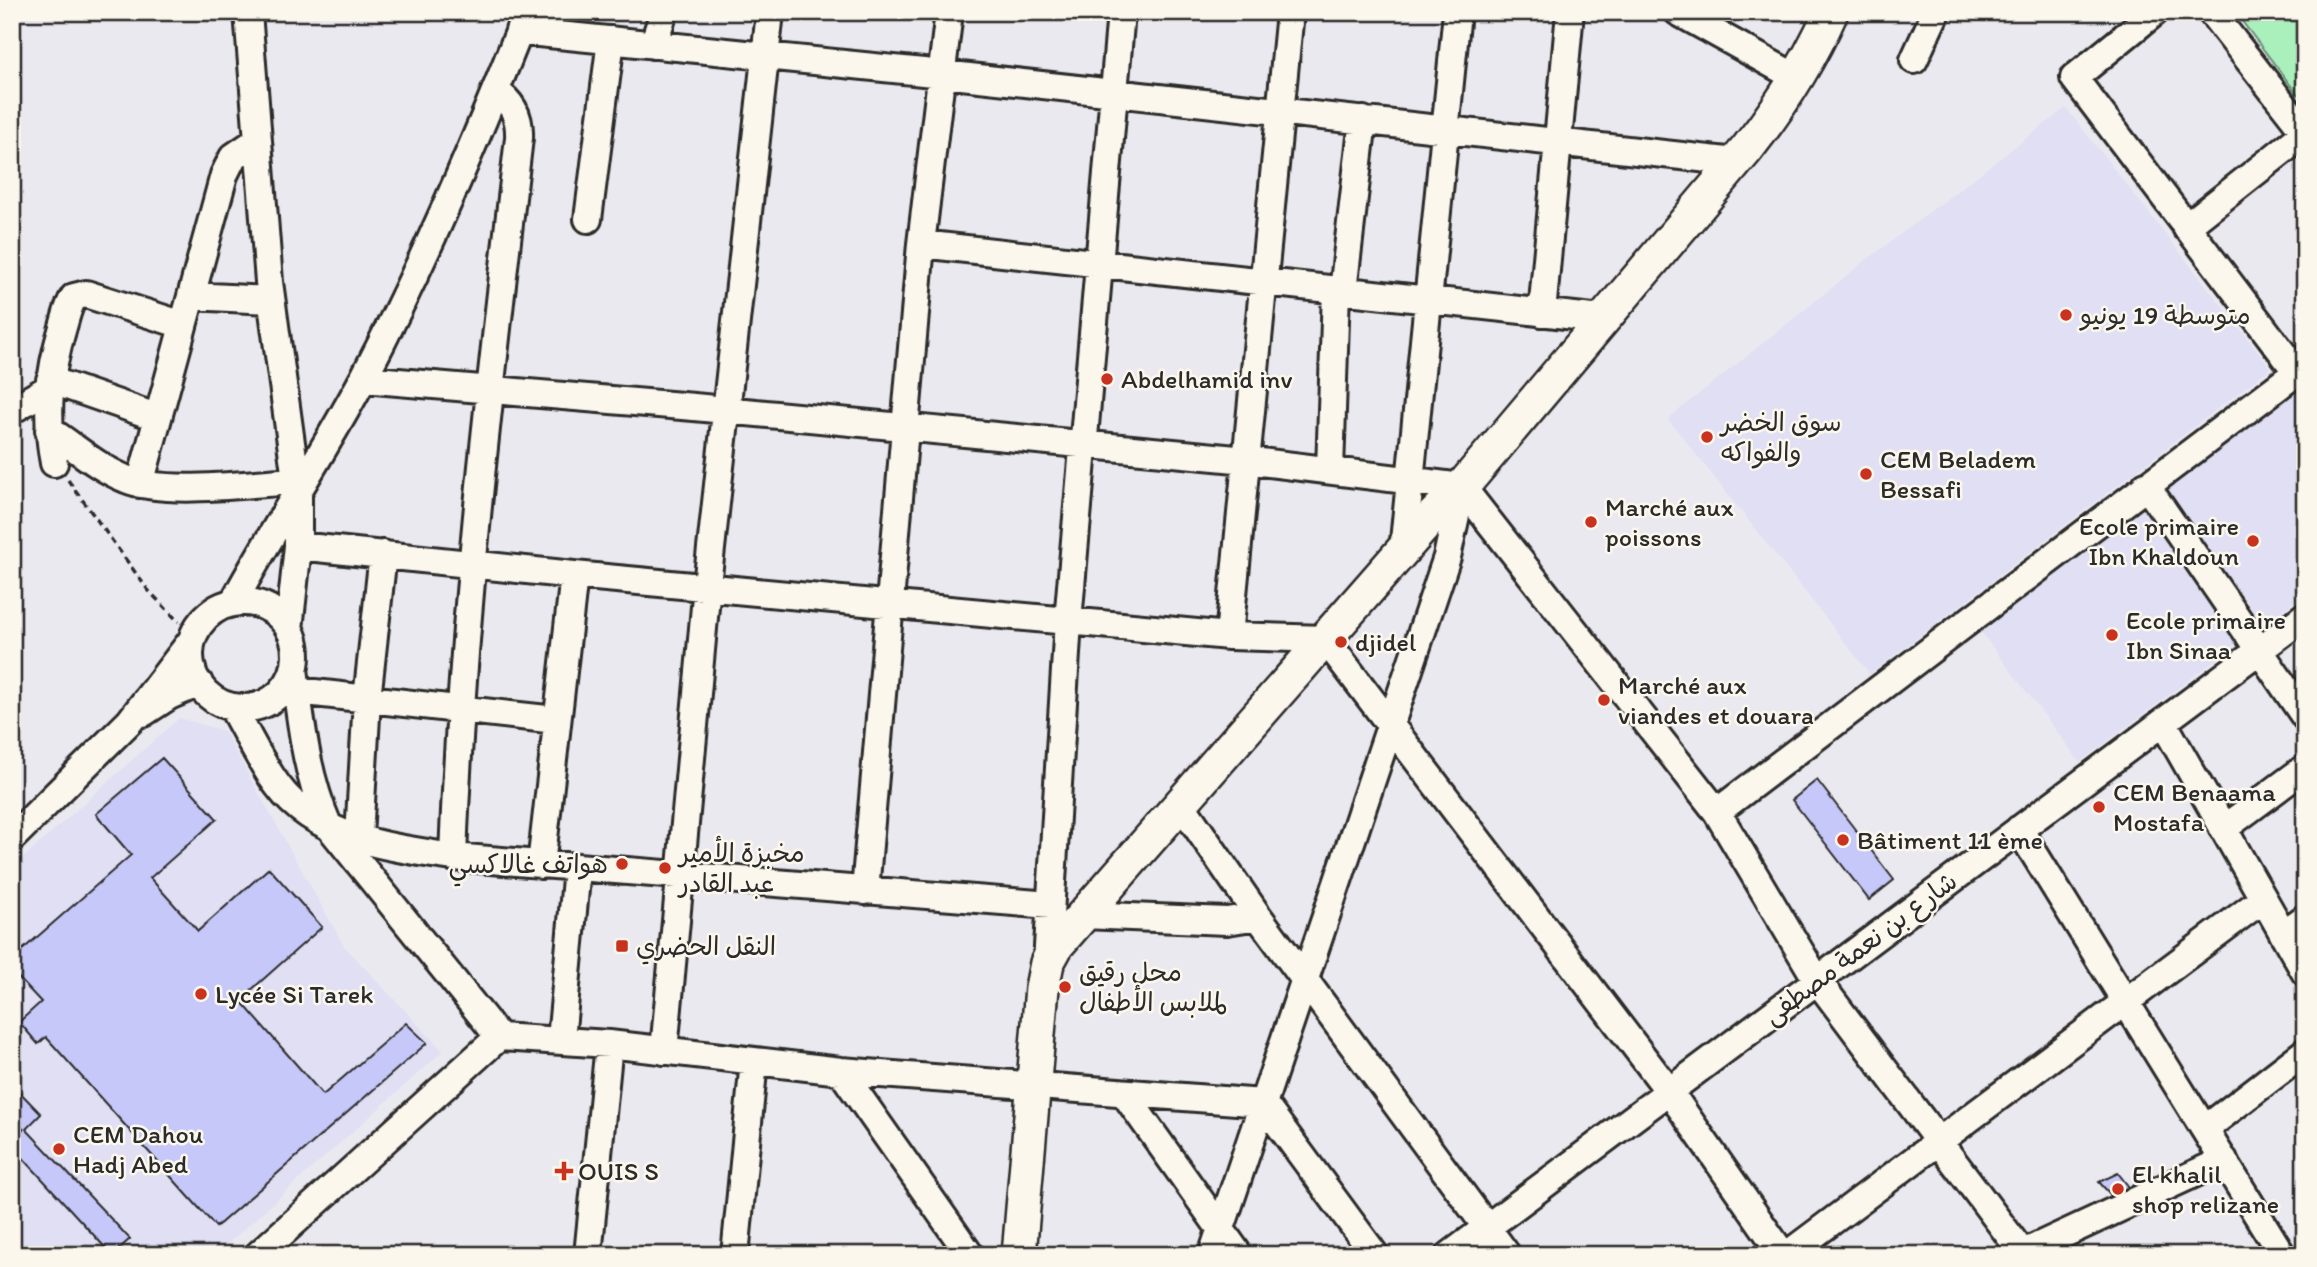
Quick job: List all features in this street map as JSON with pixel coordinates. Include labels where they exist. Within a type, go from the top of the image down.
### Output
[{"type":"main road","points":[[1020,1255],[1047,963],[1057,945],[1462,487],[1736,162],[1775,114],[1831,12]]},
{"type":"street","points":[[248,12],[271,300],[297,487],[298,546],[289,629]]},
{"type":"street","points":[[653,44],[664,12]]},
{"type":"street","points":[[664,1051],[708,585],[770,12]]},
{"type":"street","points":[[865,891],[921,244],[949,12]]},
{"type":"street","points":[[1047,963],[1068,621],[1121,12]]},
{"type":"street","points":[[1229,636],[1278,111],[1290,12]]},
{"type":"street","points":[[1403,551],[1457,12]]},
{"type":"street","points":[[1542,313],[1570,12]]},
{"type":"street","points":[[1678,12],[1797,78]]},
{"type":"street","points":[[1914,60],[1937,12]]},
{"type":"street","points":[[1717,812],[2301,369],[2186,227],[2074,78],[2155,12]]},
{"type":"street","points":[[2186,227],[2301,120],[2211,12]]},
{"type":"street","points":[[233,603],[297,487],[363,379],[430,244],[523,22],[611,40],[1736,162]]},
{"type":"street","points":[[588,219],[611,40]]},
{"type":"street","points":[[453,857],[459,710],[490,389],[520,127],[512,106],[495,91]]},
{"type":"street","points":[[1330,470],[1339,290],[1363,120]]},
{"type":"street","points":[[140,484],[156,416],[228,166],[240,150],[258,139]]},
{"type":"street","points":[[921,244],[1602,319]]},
{"type":"street","points":[[54,463],[49,430],[50,384],[70,304],[78,294],[86,294],[183,325]]},
{"type":"street","points":[[191,296],[271,300]]},
{"type":"street","points":[[363,379],[1082,444],[1410,479],[1462,487],[1717,812],[1817,980],[2024,1254],[2224,1160]]},
{"type":"street","points":[[12,410],[50,384]]},
{"type":"street","points":[[50,384],[156,416]]},
{"type":"street","points":[[49,430],[113,473],[140,484],[164,487],[297,487]]},
{"type":"street","points":[[2146,485],[2305,717]]},
{"type":"street","points":[[1212,1255],[1447,557],[1462,487]]},
{"type":"street","points":[[298,546],[574,575],[708,585],[1229,636],[1325,639],[1669,1091],[1785,1255],[2263,899]]},
{"type":"street","points":[[359,837],[367,699],[383,554]]},
{"type":"street","points":[[541,865],[574,575]]},
{"type":"street","points":[[12,838],[130,721],[210,614],[233,603],[265,607],[279,616],[289,629],[294,642],[295,680],[304,752],[315,795],[328,825],[499,1037]]},
{"type":"street","name":"شارع بن نعمة مصطفى","points":[[1450,1255],[2305,616]]},
{"type":"street","points":[[193,637],[191,662],[199,683],[213,698],[232,707],[264,704],[295,680],[367,699],[556,720]]},
{"type":"street","points":[[130,721],[169,696],[199,683]]},
{"type":"street","points":[[232,707],[278,786],[309,815],[380,845],[453,857],[541,865],[1049,905]]},
{"type":"street","points":[[2163,722],[2305,972]]},
{"type":"street","points":[[2223,829],[2305,768]]},
{"type":"street","points":[[1181,804],[1258,916],[1507,1255]]},
{"type":"street","points":[[2019,829],[2282,1255]]},
{"type":"street","points":[[561,1040],[577,867]]},
{"type":"street","points":[[1083,915],[1227,921],[1258,916]]},
{"type":"street","points":[[2283,934],[2305,918]]},
{"type":"street","points":[[258,1255],[499,1037],[608,1044],[841,1071],[1263,1103],[1375,1255]]},
{"type":"street","points":[[588,1255],[608,1044]]},
{"type":"street","points":[[2205,1129],[2305,1052]]},
{"type":"street","points":[[735,1255],[754,1061]]},
{"type":"street","points":[[841,1071],[970,1255]]},
{"type":"street","points":[[1124,1093],[1239,1255]]},
{"type":"path","points":[[54,463],[148,590],[193,637]]},
{"type":"shaded area","points":[[2066,108],[2271,368],[1870,674],[1668,419],[1864,262]]},
{"type":"shaded area","name":"Ecole primaire Ibn Khaldoun","points":[[2305,381],[2305,593],[2264,625],[2162,488]]},
{"type":"shaded area","name":"Ecole primaire Ibn Sinaa","points":[[2144,508],[2243,639],[2080,762],[1981,632]]},
{"type":"shaded area","name":"Lycée Si Tarek","points":[[179,718],[224,731],[344,946],[443,1051],[215,1255],[12,1255],[12,868]]},
{"type":"green space","points":[[2235,12],[2305,12],[2305,89],[2298,95]]},
{"type":"building","points":[[162,758],[217,819],[150,878],[198,931],[269,868],[322,927],[240,1000],[323,1095],[406,1023],[427,1043],[216,1227],[46,1037],[38,1044],[19,1022],[41,1002],[12,971],[12,959],[131,855],[96,814]]},
{"type":"building","name":"Bâtiment 11 ème","points":[[1817,780],[1894,880],[1869,900],[1792,800]]},
{"type":"building","points":[[12,1084],[41,1114],[26,1129],[130,1239],[112,1255],[12,1146],[12,1138],[23,1129],[12,1117]]},
{"type":"building","points":[[2118,1173],[2129,1187],[2111,1195],[2099,1182]]},
{"type":"place","name":"متوسطة 19 يونيو","points":[[2066,315]]},
{"type":"place","name":"Abdelhamid inv","points":[[1107,379]]},
{"type":"place","name":"سوق الخضر والفواكه","points":[[1707,437]]},
{"type":"place","name":"CEM Beladem Bessafi","points":[[1866,474]]},
{"type":"place","name":"Marché aux poissons","points":[[1591,522]]},
{"type":"place","name":"Ecole primaire Ibn Khaldoun","points":[[2253,541]]},
{"type":"place","name":"Ecole primaire Ibn Sinaa","points":[[2112,635]]},
{"type":"place","name":"djidel","points":[[1341,642]]},
{"type":"place","name":"Marché aux viandes et douara","points":[[1604,700]]},
{"type":"place","name":"CEM Benaama Mostafa","points":[[2099,807]]},
{"type":"place","name":"Bâtiment 11 ème","points":[[1843,840]]},
{"type":"place","name":"هواتف غالاكسي","points":[[622,864]]},
{"type":"place","name":"مخبزة الأمير عبد القادر","points":[[665,868]]},
{"type":"place","name":"النقل الحضري","points":[[622,946]]},
{"type":"place","name":"محل رقيق لملابس الأطفال","points":[[1065,987]]},
{"type":"place","name":"Lycée Si Tarek","points":[[201,994]]},
{"type":"place","name":"CEM Dahou Hadj Abed","points":[[59,1149]]},
{"type":"place","name":"OUIS S","points":[[564,1171]]},
{"type":"place","name":"El khalil shop relizane","points":[[2118,1189]]}]
